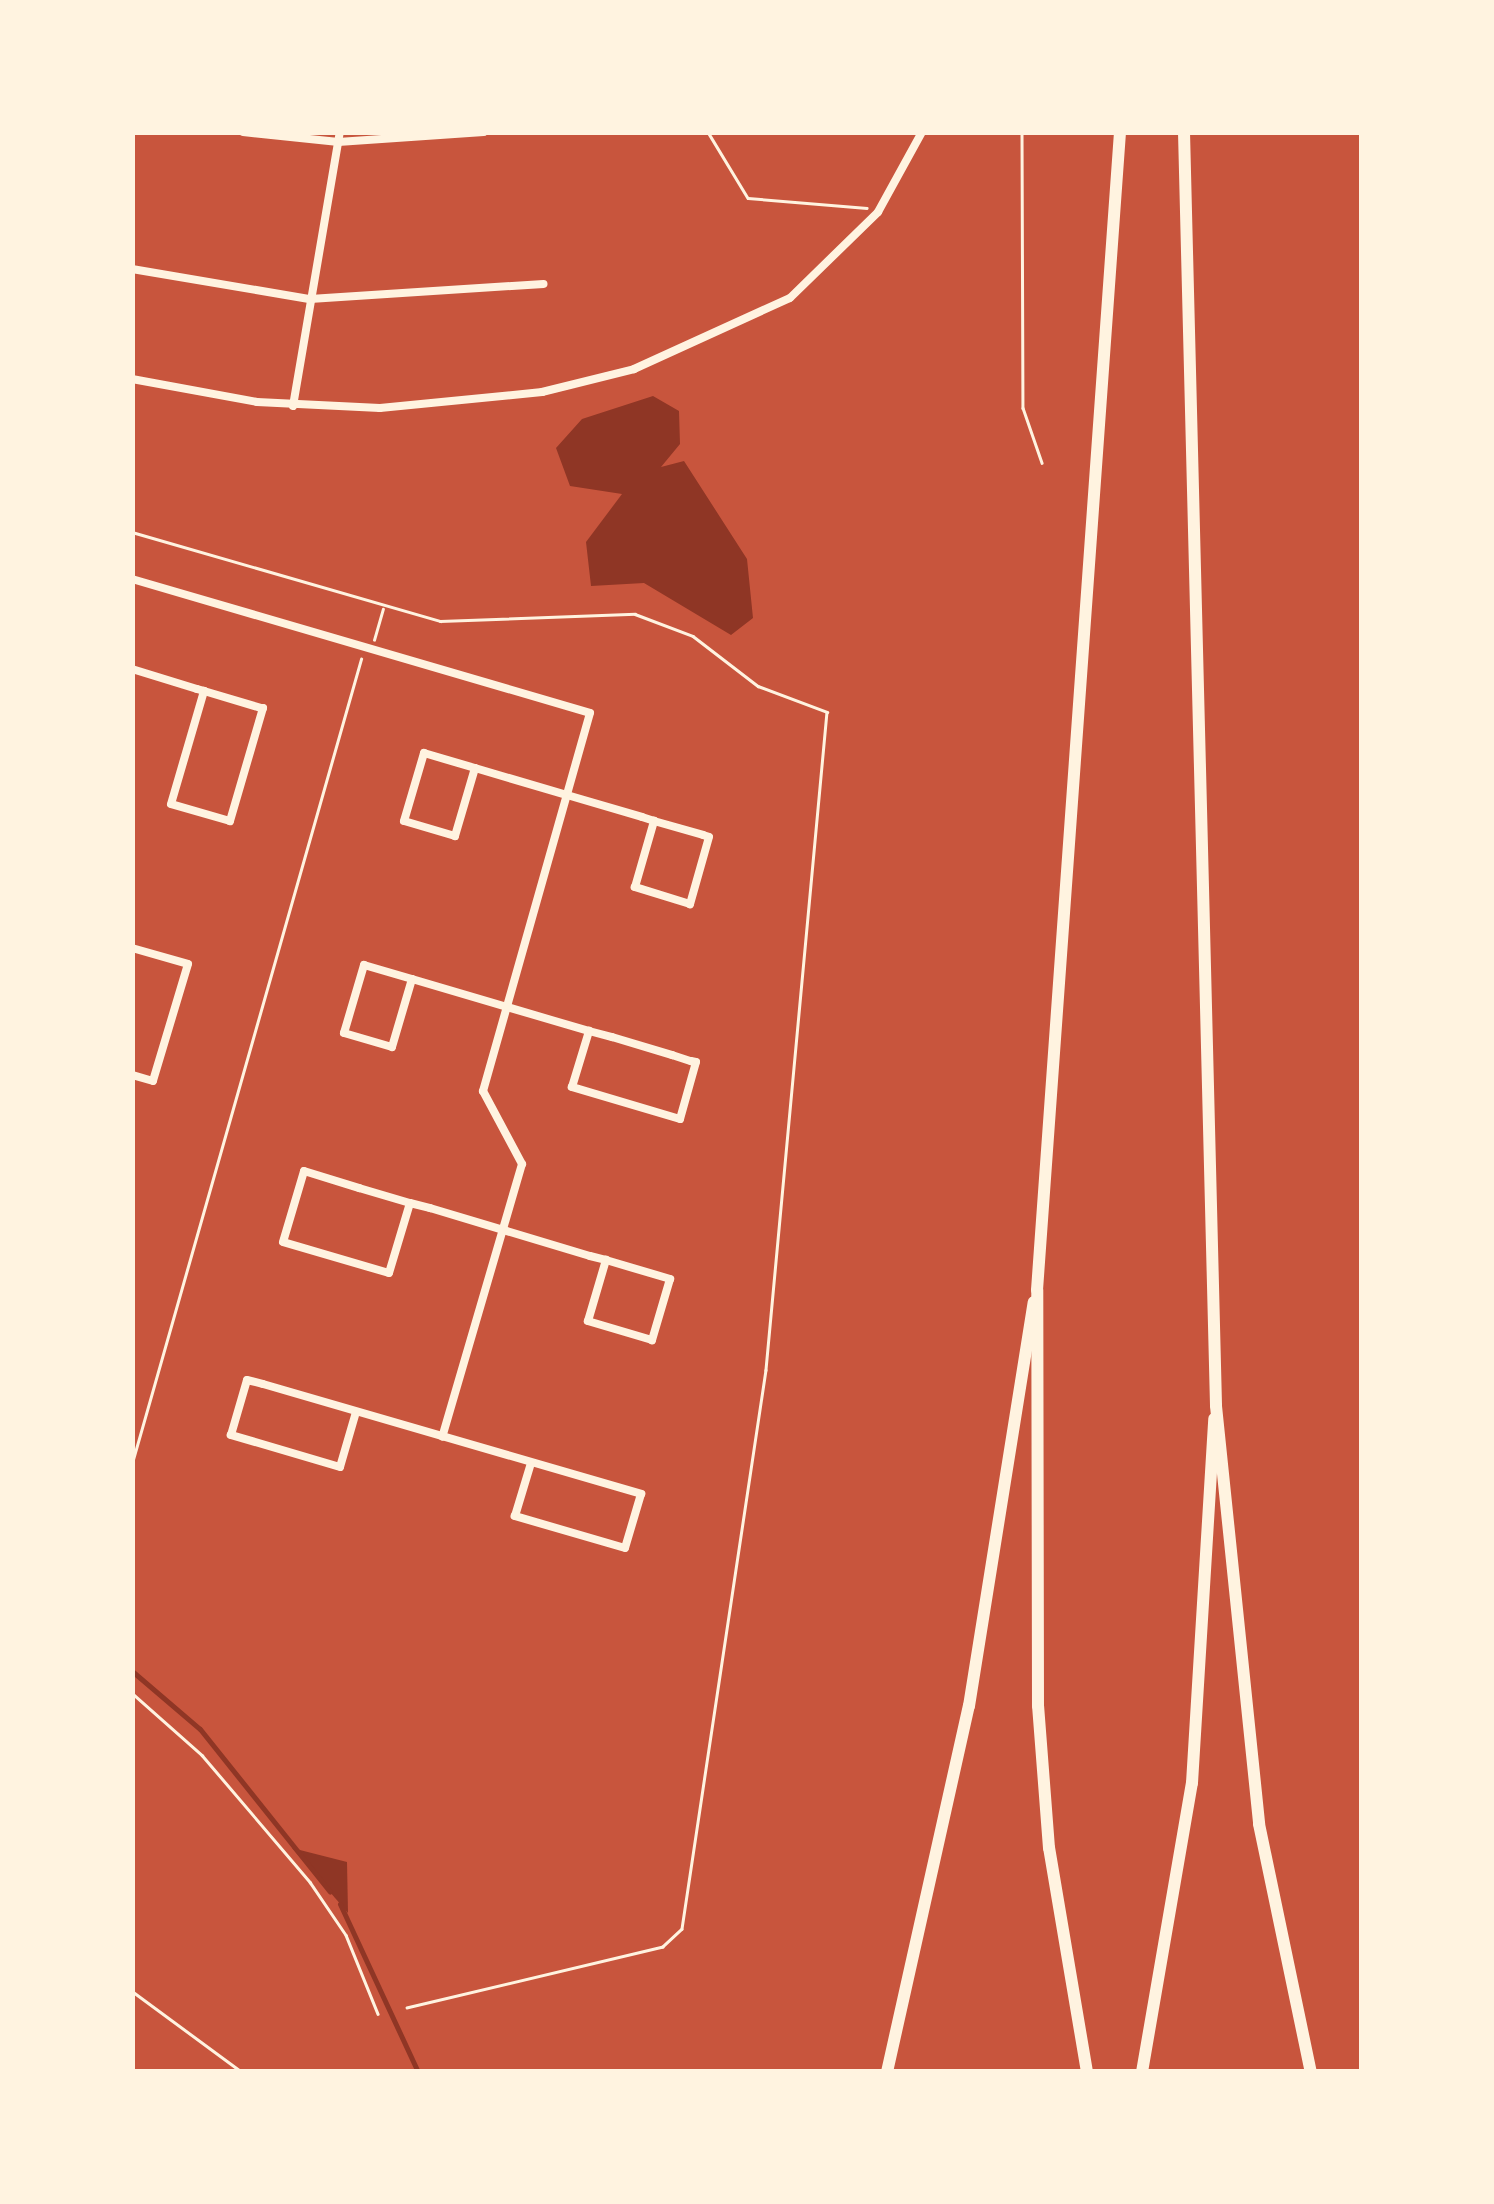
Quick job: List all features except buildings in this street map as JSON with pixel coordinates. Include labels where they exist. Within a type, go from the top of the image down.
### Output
[{"type":"highway","points":[[1087,2072],[1048,1848],[1038,1706],[1037,1290],[1120,132]]},
{"type":"highway","points":[[1184,132],[1216,1406],[1259,1824],[1311,2072]]},
{"type":"highway","points":[[887,2072],[970,1706],[1037,1290]]},
{"type":"highway","points":[[1142,2072],[1192,1783],[1216,1406]]},
{"type":"street","points":[[243,132],[339,138],[484,132]]},
{"type":"street","points":[[132,379],[293,406],[452,404],[634,370],[790,298],[878,212],[922,132]]},
{"type":"street","points":[[293,406],[339,138]]},
{"type":"street","points":[[132,269],[310,300],[544,284]]},
{"type":"street","points":[[133,582],[590,713],[483,1091],[520,1152],[502,1230],[442,1437]]},
{"type":"street","points":[[132,670],[263,708],[230,821],[171,804],[204,691]]},
{"type":"street","points":[[474,768],[455,836],[404,821],[424,753],[709,837],[690,904],[635,888],[654,821]]},
{"type":"street","points":[[132,948],[188,964],[153,1081],[132,1075]]},
{"type":"street","points":[[412,978],[392,1047],[344,1033],[364,965],[412,978],[504,1006],[589,1030],[696,1062],[680,1119],[572,1087],[589,1030]]},
{"type":"street","points":[[410,1202],[389,1273],[283,1242],[304,1172],[410,1202],[502,1230],[606,1260],[670,1279],[652,1340],[588,1321],[606,1260]]},
{"type":"street","points":[[356,1412],[340,1467],[231,1436],[247,1380],[442,1437],[531,1462],[641,1494],[625,1548],[515,1516],[531,1462]]},
{"type":"path","points":[[708,132],[748,198],[878,212]]},
{"type":"path","points":[[1022,132],[1023,408],[1042,463]]},
{"type":"path","points":[[132,532],[383,608],[440,621],[635,614],[693,636],[758,686],[827,712],[766,1370],[682,1929],[662,1947],[407,2008]]},
{"type":"path","points":[[132,1463],[368,648],[383,608]]},
{"type":"path","points":[[132,1693],[202,1755],[310,1882],[346,1934],[378,2014]]},
{"type":"path","points":[[132,1992],[242,2072]]},
{"type":"shaded area","points":[[653,396],[679,411],[680,444],[661,467],[684,461],[747,559],[753,618],[731,635],[644,583],[591,586],[586,542],[622,494],[570,486],[556,448],[582,419]]},
{"type":"shaded area","points":[[292,1848],[347,1862],[348,1913]]},
{"type":"waterway","points":[[132,1671],[200,1729],[330,1892]]},
{"type":"waterway","points":[[340,1904],[418,2072]]}]
